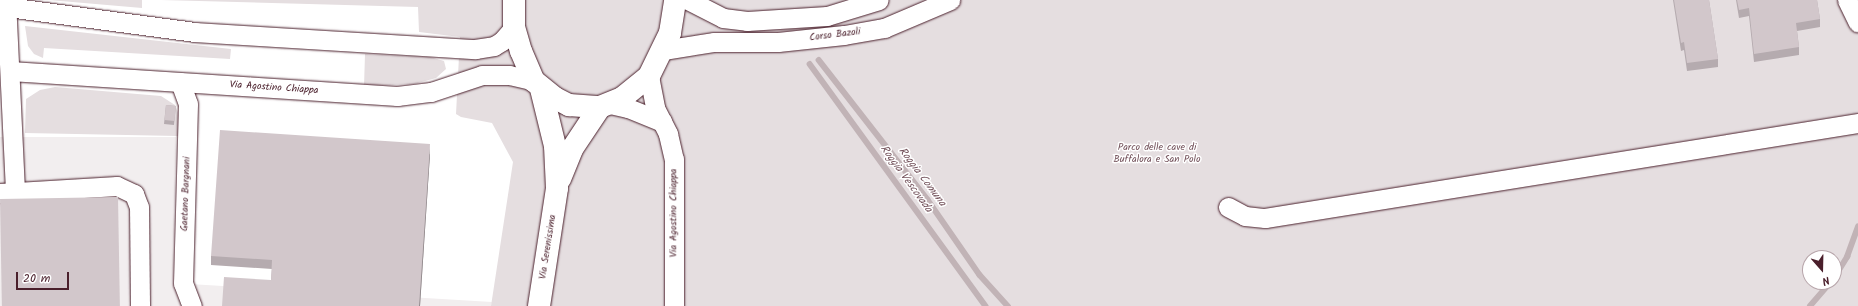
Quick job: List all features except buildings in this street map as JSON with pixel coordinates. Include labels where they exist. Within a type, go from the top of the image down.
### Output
[{"type":"main road","name":"Via Serenissima","points":[[514,0],[514,26],[521,51],[538,85],[555,146],[557,188],[539,306]]},
{"type":"main road","name":"Via Serenissima","points":[[557,188],[572,149],[605,106],[636,89],[649,76],[670,33],[675,0]]},
{"type":"main road","points":[[538,85],[569,105],[605,106]]},
{"type":"street","name":"Corso Bazoli","points":[[688,0],[723,18],[747,21],[826,16],[879,0]]},
{"type":"street","name":"Corso Bazoli","points":[[663,50],[714,42],[778,42],[844,35],[884,28],[950,0]]},
{"type":"street","points":[[1847,0],[1858,23]]},
{"type":"street","points":[[7,193],[10,71],[4,4],[194,32],[475,49],[494,46],[502,41],[514,26]]},
{"type":"street","name":"Via Agostino Chiappa","points":[[10,71],[397,96],[431,92],[482,75],[509,74],[538,85]]},
{"type":"street","name":"Via Agostino Chiappa","points":[[649,76],[655,108],[668,134],[674,159],[674,306]]},
{"type":"street","name":"Gaetano Bargnani","points":[[180,82],[188,104],[183,283],[192,306]]},
{"type":"street","points":[[605,106],[628,108],[662,122]]},
{"type":"street","points":[[1228,207],[1245,216],[1265,218],[1858,123]]},
{"type":"street","points":[[7,193],[117,186],[134,194],[139,207],[140,306]]},
{"type":"street","points":[[7,193],[26,208]]},
{"type":"shaded area","points":[[0,137],[176,137],[173,283],[492,302],[491,306],[0,306]]},
{"type":"green space","points":[[49,0],[142,0],[142,8]]},
{"type":"green space","name":"Parco delle cave di Buffalora e San Polo","points":[[161,0],[1858,0],[1858,306],[491,306],[513,162],[492,123],[461,117],[456,114],[460,37],[419,32],[418,7]]},
{"type":"green space","points":[[25,26],[231,49],[230,59],[44,48],[43,58],[34,54],[28,46]]},
{"type":"green space","points":[[365,54],[430,57],[444,61],[446,69],[436,78],[414,84],[364,86]]},
{"type":"green space","points":[[55,87],[161,96],[175,105],[180,118],[178,136],[25,133],[26,99],[40,90]]},
{"type":"waterway","name":"Roggia Comuna","points":[[819,60],[928,200],[980,275],[1008,306]]},
{"type":"waterway","name":"Roggia Vescovada","points":[[810,64],[986,306]]},
{"type":"waterway","points":[[1842,265],[1847,257],[1858,227]]},
{"type":"waterway","points":[[1810,306],[1824,290]]}]
